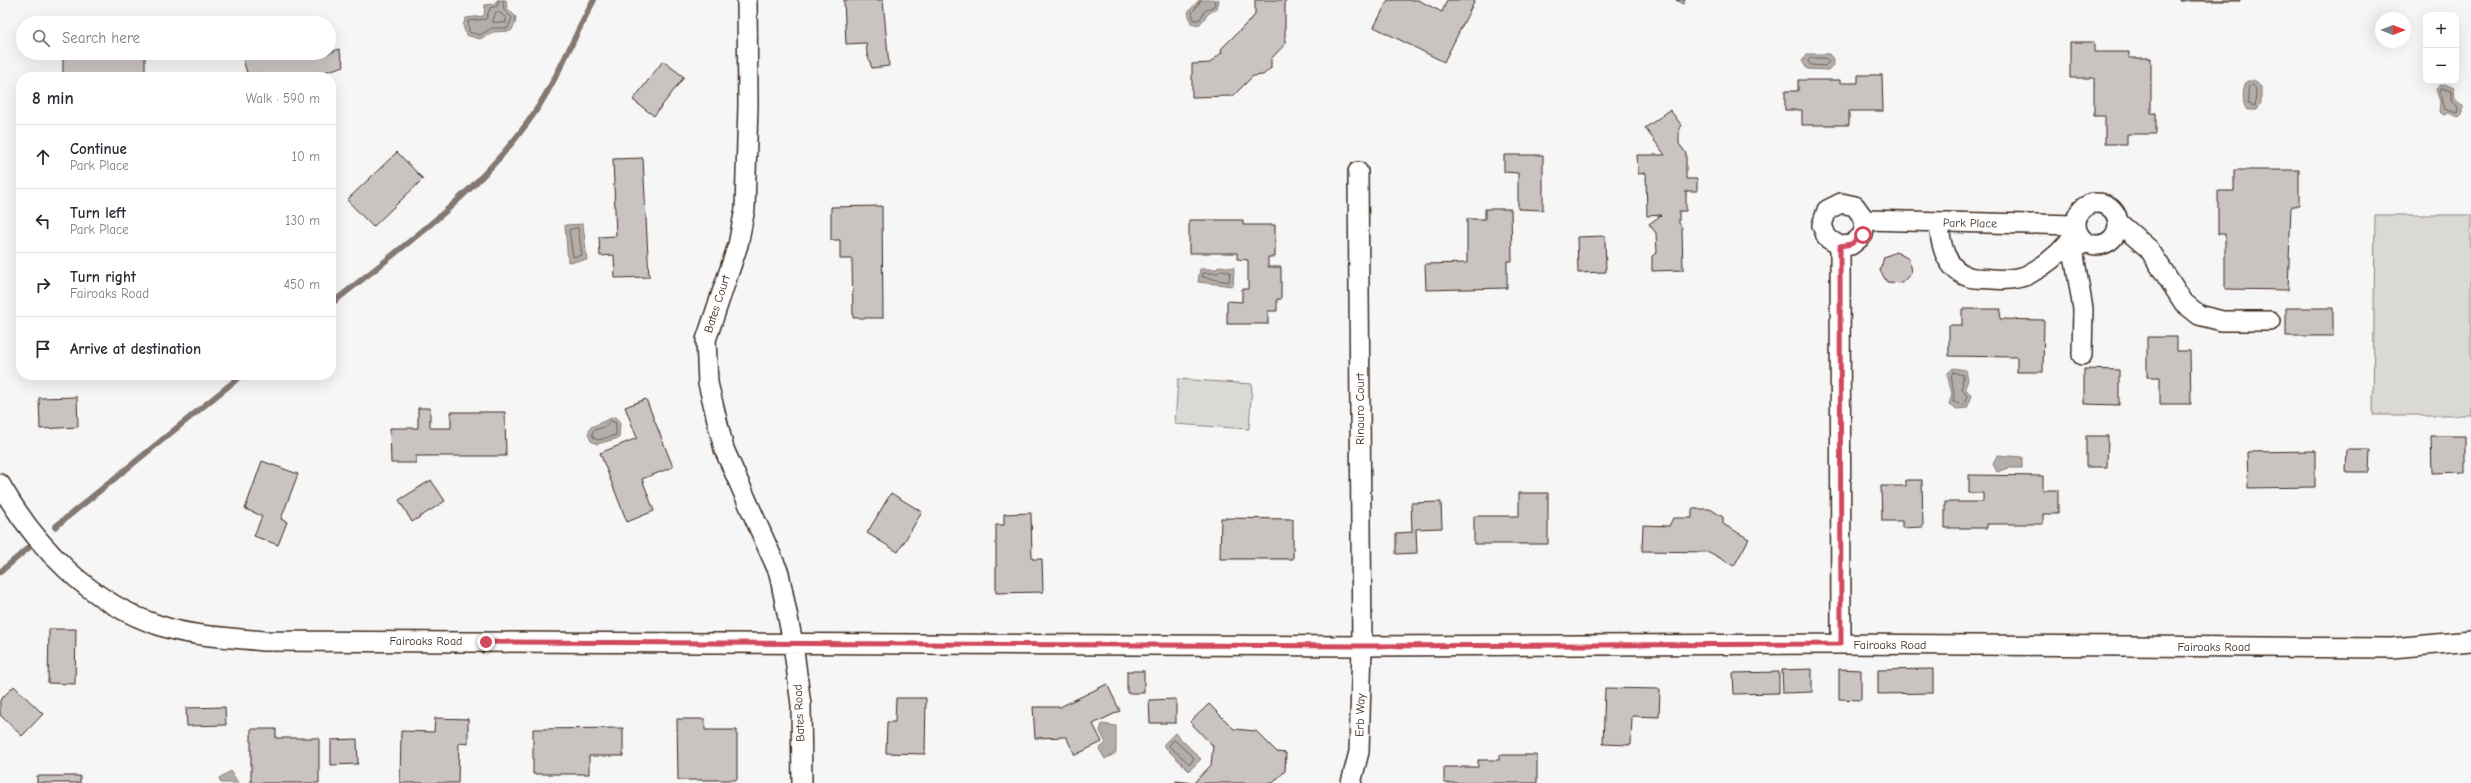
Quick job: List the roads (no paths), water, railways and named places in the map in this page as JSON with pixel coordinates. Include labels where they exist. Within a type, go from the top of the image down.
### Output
[{"type":"street","name":"Bates Court","points":[[747,0],[748,105],[745,209],[738,244],[706,340],[708,383],[724,449],[779,572],[793,643]]},
{"type":"street","name":"Rinauro Court","points":[[1358,172],[1362,646]]},
{"type":"street","points":[[1841,202],[1855,206],[1865,220],[1863,235],[1851,244],[1840,246],[1827,238],[1822,225],[1827,210],[1841,202]]},
{"type":"street","points":[[2082,355],[2082,292],[2074,255],[2079,233],[2080,211],[2092,203],[2107,205],[2117,216],[2119,223],[2148,249],[2184,303],[2199,315],[2222,321],[2270,321]]},
{"type":"street","name":"Park Place","points":[[1865,220],[1939,222],[2079,233],[2102,245],[2114,237],[2119,223]]},
{"type":"street","points":[[1939,222],[1940,243],[1946,257],[1957,270],[1969,277],[1977,278],[2000,279],[2028,275],[2068,245],[2079,233]]},
{"type":"street","points":[[1840,246],[1841,644]]},
{"type":"street","name":"Fairoaks Road","points":[[0,484],[10,502],[53,556],[88,588],[108,602],[160,626],[192,634],[263,641],[1362,646],[1841,644],[2392,648],[2471,641]]},
{"type":"street","name":"Bates Road","points":[[793,643],[801,705],[802,783]]},
{"type":"street","name":"Erb Way","points":[[1351,783],[1359,752],[1362,646]]},
{"type":"water","points":[[497,0],[506,0],[507,8],[516,17],[515,24],[511,31],[493,32],[480,39],[466,35],[463,25],[466,18],[484,16],[485,5],[494,4]]},
{"type":"water","points":[[1199,0],[1219,0],[1217,9],[1209,13],[1199,25],[1191,23],[1188,12]]},
{"type":"water","points":[[1807,54],[1829,54],[1833,59],[1833,65],[1828,70],[1807,69],[1802,61]]},
{"type":"water","points":[[2247,81],[2255,81],[2261,87],[2261,103],[2257,110],[2247,110],[2245,108],[2243,91]]},
{"type":"water","points":[[2445,84],[2454,88],[2455,99],[2463,106],[2463,113],[2459,117],[2449,113],[2444,115],[2439,112],[2440,102],[2436,89],[2440,85]]},
{"type":"water","points":[[583,224],[587,260],[568,262],[565,225]]},
{"type":"water","points":[[1219,266],[1234,268],[1233,286],[1198,282],[1200,269],[1217,269]]},
{"type":"water","points":[[1953,368],[1966,370],[1968,380],[1965,388],[1972,396],[1967,408],[1957,409],[1949,404],[1952,394],[1947,374]]},
{"type":"water","points":[[615,417],[620,422],[619,438],[597,444],[591,441],[588,434],[591,427]]},
{"type":"water","points":[[1998,455],[2022,457],[2022,468],[2008,468],[1997,472],[1993,464]]},
{"type":"water","points":[[1102,724],[1116,726],[1116,753],[1105,759],[1099,749],[1106,743],[1100,731]]},
{"type":"water","points":[[1175,733],[1201,759],[1189,771],[1163,745]]},
{"type":"water","points":[[231,771],[238,783],[221,783],[219,778]]},
{"type":"waterway","points":[[336,300],[436,220],[485,174],[507,149],[528,122],[547,93],[594,0]]},
{"type":"waterway","points":[[55,527],[236,380]]},
{"type":"waterway","points":[[0,572],[32,545]]}]
